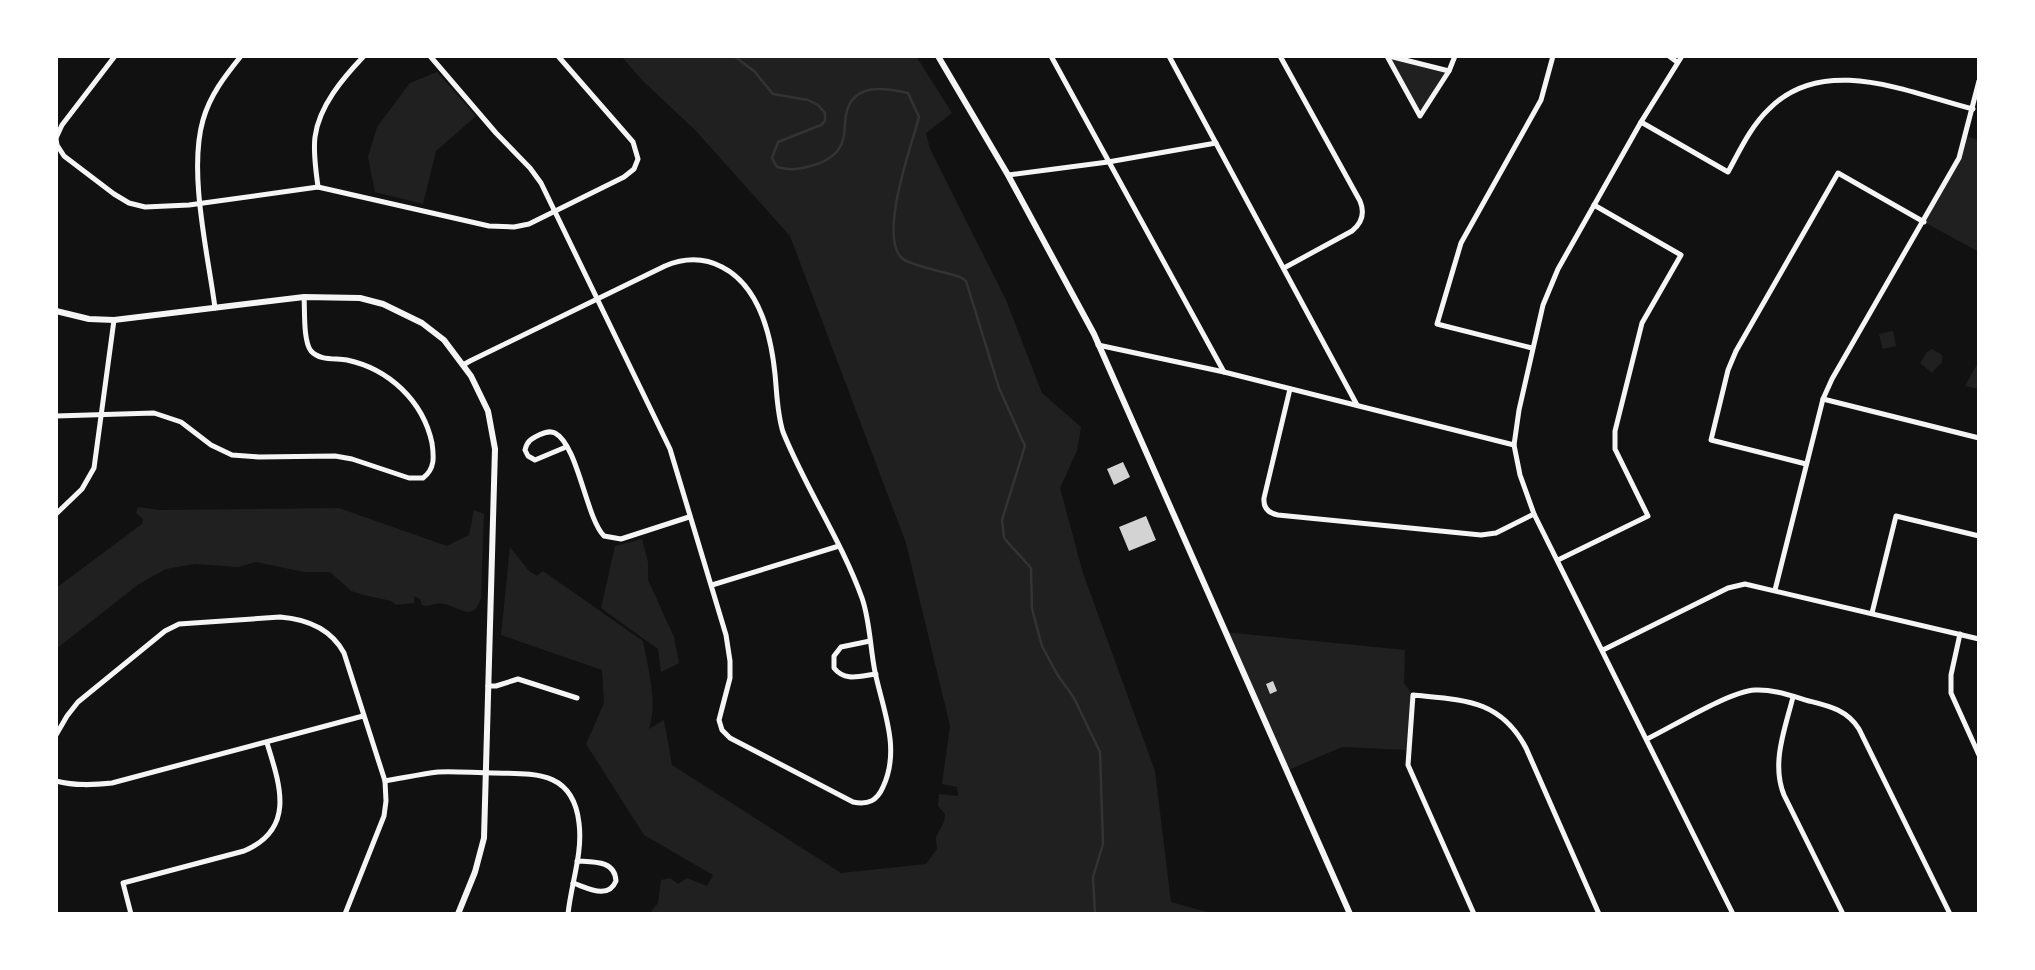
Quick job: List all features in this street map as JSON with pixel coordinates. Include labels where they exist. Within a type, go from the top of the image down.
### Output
[{"type":"street","points":[[115,56],[62,125],[56,139],[64,156],[114,194],[129,202],[153,207],[318,187],[489,226],[521,226],[624,177],[634,169],[638,159],[633,142],[558,56]]},
{"type":"street","points":[[215,308],[201,203],[198,154],[203,120],[216,90],[241,56]]},
{"type":"street","points":[[318,187],[314,144],[318,121],[329,99],[364,56]]},
{"type":"street","points":[[430,56],[535,174],[554,212],[597,300],[670,449],[722,619],[730,661],[728,687],[719,714],[722,730],[730,738],[858,803],[869,802],[878,796],[890,767],[889,729],[862,600],[839,546],[783,432],[767,333],[755,302],[741,281],[716,264],[689,259],[665,266],[597,300],[463,365]]},
{"type":"street","points":[[937,56],[1008,175],[1075,297],[1350,914]]},
{"type":"street","points":[[1051,56],[1224,372]]},
{"type":"street","points":[[1168,56],[1357,405]]},
{"type":"street","points":[[1280,56],[1360,201],[1363,212],[1360,222],[1352,231],[1284,268]]},
{"type":"street","points":[[1388,56],[1449,71]]},
{"type":"street","points":[[1388,56],[1420,116],[1449,71],[1455,56]]},
{"type":"street","points":[[1532,348],[1437,324],[1461,243],[1541,100],[1553,56]]},
{"type":"street","points":[[1668,56],[1677,62]]},
{"type":"street","points":[[1682,56],[1641,122],[1553,281],[1532,348],[1514,445],[1520,475],[1534,514],[1733,914]]},
{"type":"street","points":[[1641,122],[1728,172],[1750,132],[1767,110],[1796,89],[1816,82],[1838,79],[1865,82],[1973,109]]},
{"type":"street","points":[[1775,590],[1806,464],[1832,379],[1924,222],[1963,149],[1979,81]]},
{"type":"street","points":[[1008,175],[1108,162],[1216,143]]},
{"type":"street","points":[[1806,464],[1711,440],[1728,370],[1736,351],[1838,173],[1924,222]]},
{"type":"street","points":[[1558,560],[1648,516],[1615,449],[1615,431],[1642,323],[1681,255],[1594,205]]},
{"type":"street","points":[[56,416],[167,416],[181,422],[217,449],[232,455],[344,457],[410,478],[423,478],[432,467],[433,455],[426,423],[417,407],[402,388],[385,374],[363,364],[313,353],[307,342],[304,297]]},
{"type":"street","points":[[56,312],[89,319],[114,320],[304,297],[360,298],[397,310],[432,330],[444,340],[478,387],[488,411],[495,449],[484,838],[475,872],[458,914]]},
{"type":"street","points":[[56,514],[78,495],[91,475],[103,415],[114,320]]},
{"type":"street","points":[[1098,345],[1224,372],[1514,445]]},
{"type":"street","points":[[1290,389],[1264,498],[1265,508],[1273,514],[1481,535],[1503,530],[1534,514]]},
{"type":"street","points":[[1824,399],[1979,438]]},
{"type":"street","points":[[566,447],[535,460],[528,456],[525,450],[529,440],[547,432],[555,433],[566,447],[582,482],[597,527],[604,537],[621,539],[689,517]]},
{"type":"street","points":[[1872,613],[1896,516],[1979,536]]},
{"type":"street","points":[[712,585],[839,546]]},
{"type":"street","points":[[1603,650],[1728,588],[1745,584],[1979,639]]},
{"type":"street","points":[[56,735],[78,702],[164,631],[179,624],[280,617],[297,618],[317,626],[333,636],[349,665],[385,781],[386,801],[382,824],[345,914]]},
{"type":"street","points":[[1960,634],[1951,674],[1951,693],[1979,755]]},
{"type":"street","points":[[870,641],[841,647],[834,656],[834,668],[841,676],[846,677],[876,674]]},
{"type":"street","points":[[488,686],[496,687],[518,679],[577,698]]},
{"type":"street","points":[[1647,739],[1749,690],[1764,690],[1833,707],[1854,721],[1951,914]]},
{"type":"street","points":[[1474,914],[1408,765],[1413,695],[1474,702],[1501,716],[1514,728],[1526,748],[1599,914]]},
{"type":"street","points":[[1793,697],[1778,760],[1778,778],[1843,914]]},
{"type":"street","points":[[56,781],[82,785],[113,783],[363,716]]},
{"type":"street","points":[[131,914],[123,883],[244,851],[258,844],[272,830],[279,814],[281,794],[267,743]]},
{"type":"street","points":[[385,781],[439,772],[538,774],[548,777],[564,789],[575,805],[580,824],[568,914]]},
{"type":"street","points":[[573,883],[604,892],[610,890],[616,881],[614,870],[610,866],[576,861]]},
{"type":"shaded area","points":[[621,56],[916,56],[952,113],[926,133],[930,149],[1006,300],[1042,393],[1081,427],[1077,451],[1060,488],[1083,573],[1155,771],[1171,902],[1214,914],[649,914],[658,903],[661,880],[670,878],[678,884],[687,878],[707,886],[713,875],[644,835],[586,744],[604,703],[602,670],[501,635],[510,547],[529,571],[537,576],[543,571],[643,641],[653,707],[649,729],[664,720],[672,765],[841,873],[926,864],[937,849],[936,837],[944,822],[945,814],[938,806],[939,794],[958,796],[957,787],[942,784],[950,726],[906,543],[790,236],[696,131],[642,80]]},
{"type":"shaded area","points":[[1387,56],[1449,71],[1420,116]]},
{"type":"shaded area","points":[[437,72],[476,116],[436,151],[423,204],[375,192],[368,157],[377,127],[410,83]]},
{"type":"shaded area","points":[[1966,136],[1979,140],[1979,252],[1924,222],[1959,158]]},
{"type":"shaded area","points":[[1893,331],[1896,346],[1883,349],[1879,334]]},
{"type":"shaded area","points":[[1932,349],[1942,355],[1942,362],[1932,373],[1920,363]]},
{"type":"shaded area","points":[[1979,361],[1979,389],[1965,386]]},
{"type":"shaded area","points":[[138,507],[159,510],[339,508],[447,546],[469,535],[474,510],[484,514],[481,598],[478,606],[470,612],[441,603],[422,605],[420,599],[414,596],[414,603],[396,605],[391,601],[351,591],[330,572],[304,572],[256,562],[238,567],[195,564],[166,569],[139,584],[56,649],[56,588],[142,524],[143,519],[136,513]]},
{"type":"shaded area","points":[[642,539],[648,562],[648,580],[674,637],[679,663],[661,672],[658,649],[601,608],[615,546]]},
{"type":"shaded area","points":[[1225,632],[1405,650],[1404,683],[1413,695],[1408,750],[1342,747],[1286,771]]},
{"type":"building","points":[[1123,462],[1130,477],[1114,485],[1107,469]]},
{"type":"building","points":[[1146,516],[1156,540],[1129,551],[1119,527]]},
{"type":"building","points":[[1273,681],[1277,691],[1270,694],[1266,684]]},
{"type":"waterway","points":[[734,56],[754,71],[773,94],[808,100],[818,105],[825,113],[825,121],[821,125],[778,142],[772,158],[777,167],[805,168],[832,156],[842,143],[849,105],[862,92],[889,89],[908,93],[919,117],[895,212],[896,248],[907,261],[966,281],[999,388],[1025,446],[1002,520],[1004,538],[1031,568],[1032,609],[1042,646],[1074,698],[1100,752],[1103,844],[1093,877],[1095,914]]}]
